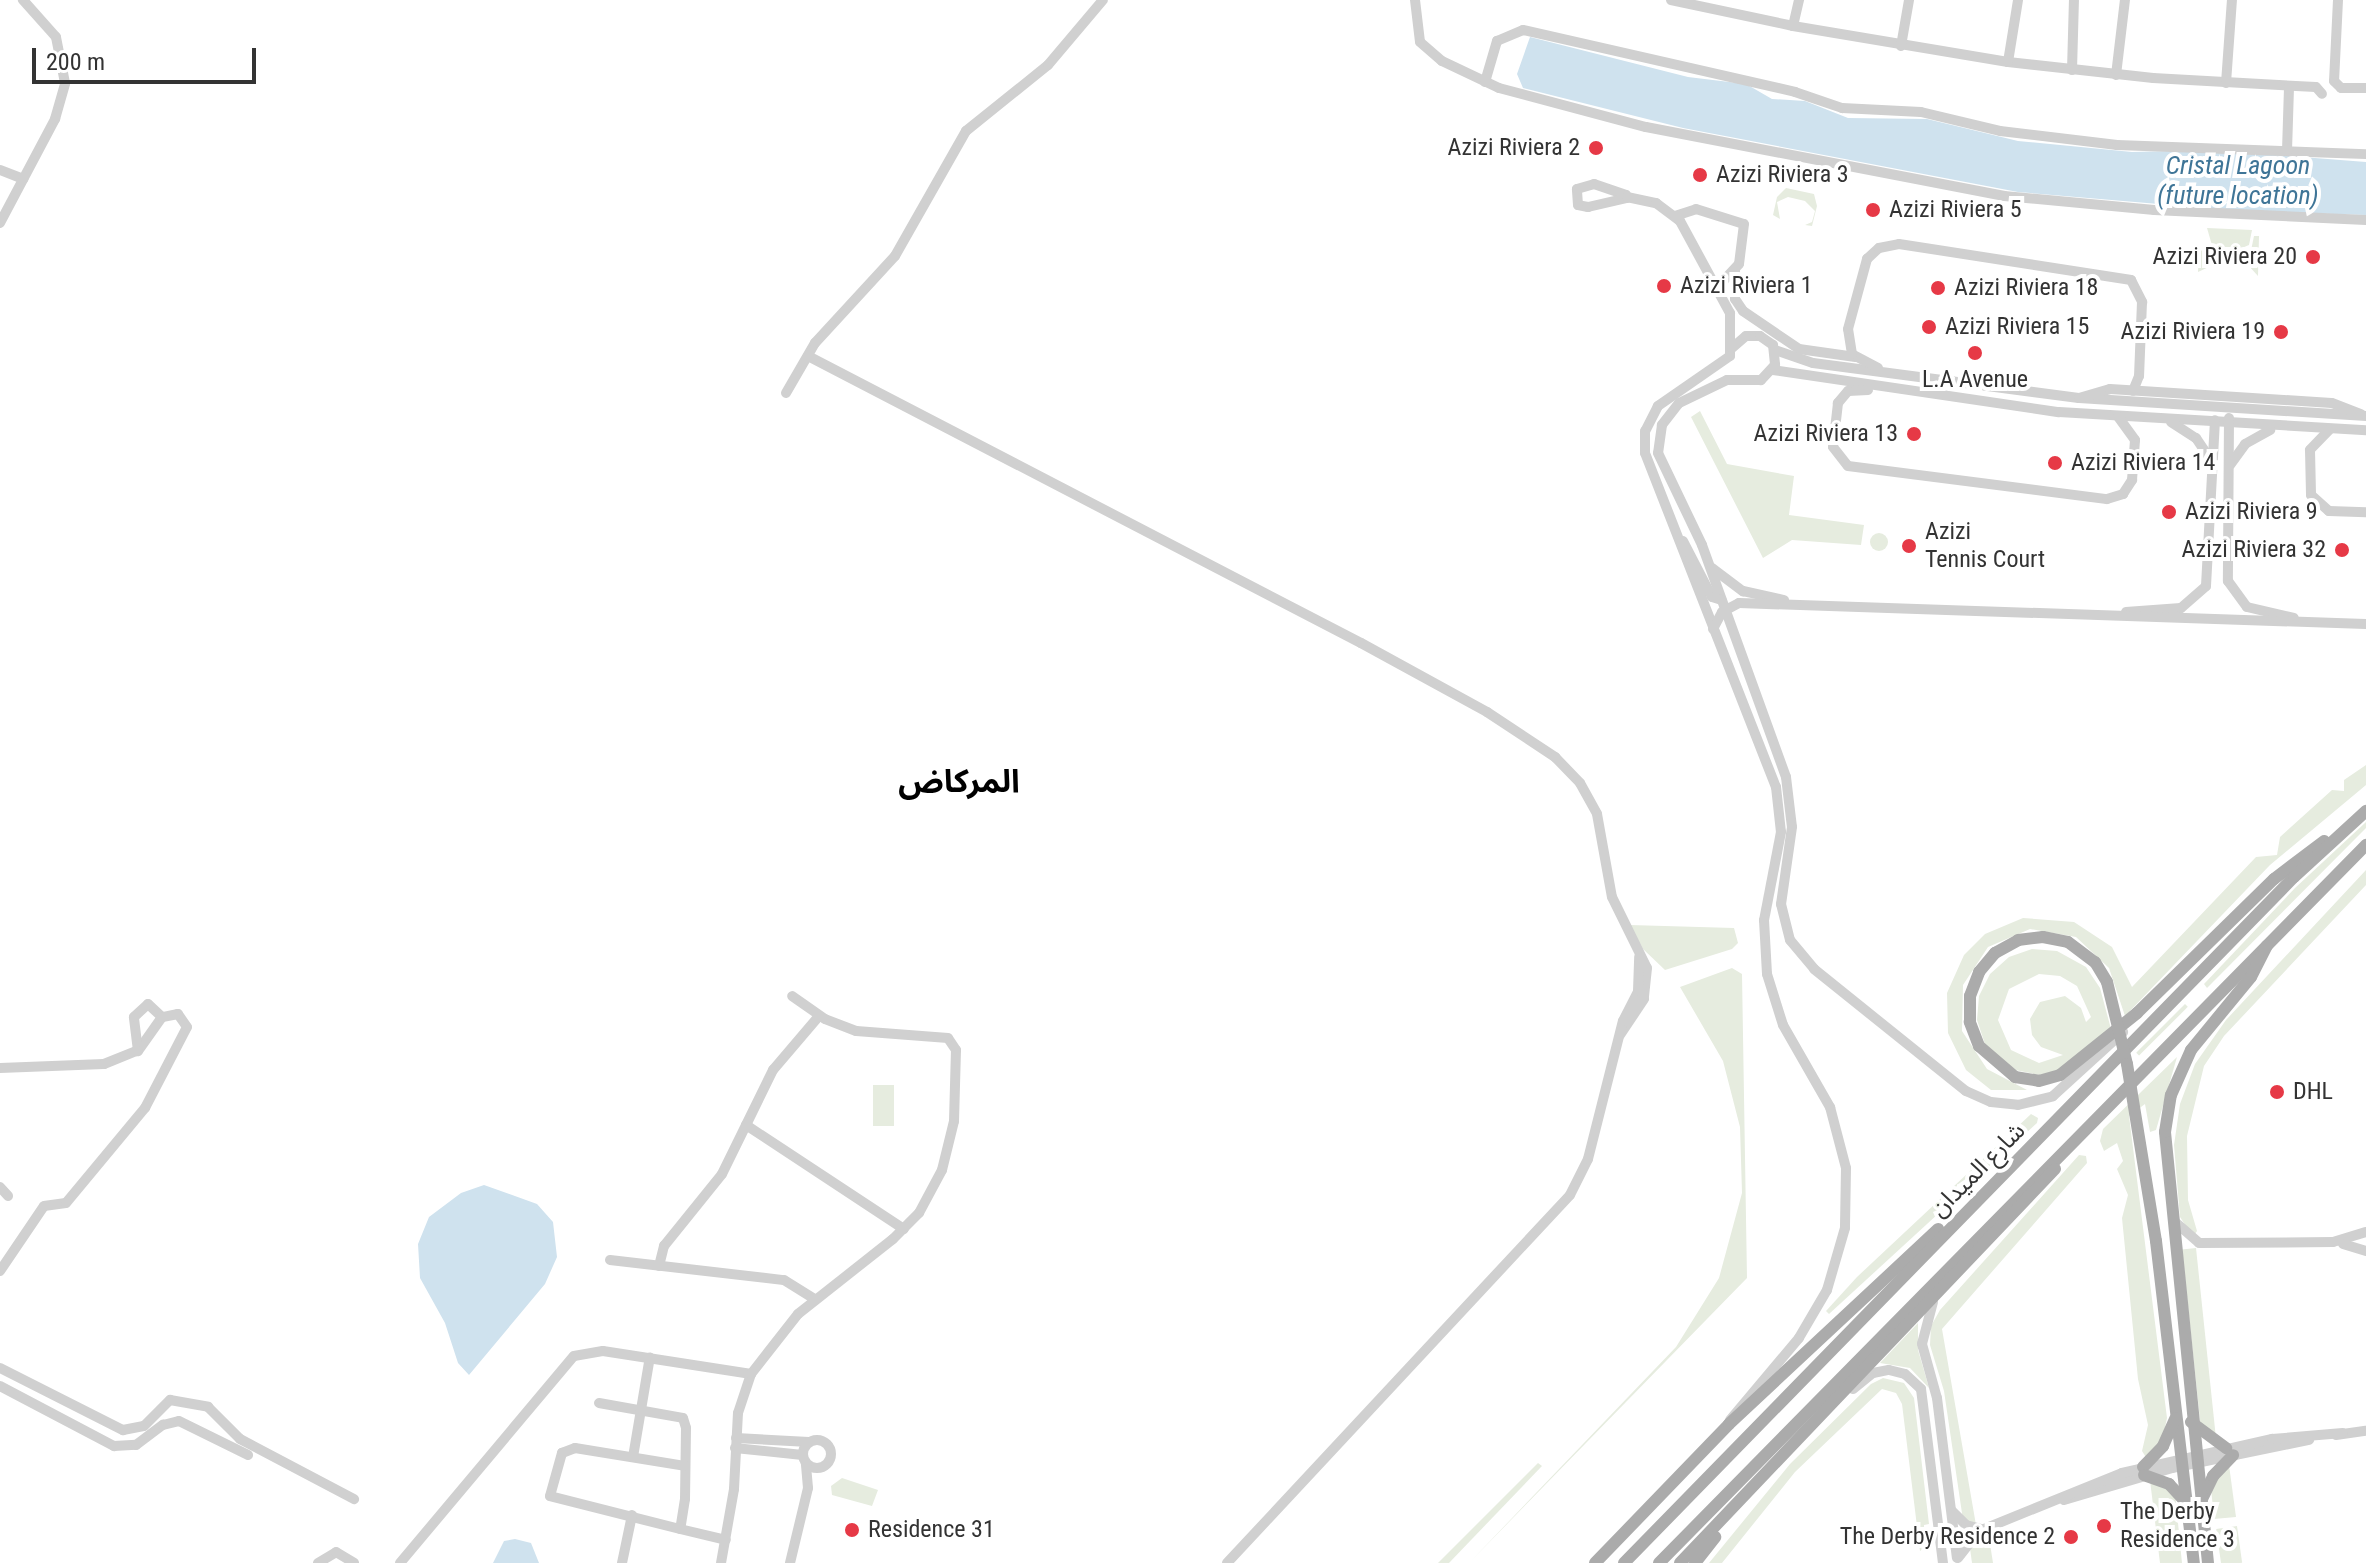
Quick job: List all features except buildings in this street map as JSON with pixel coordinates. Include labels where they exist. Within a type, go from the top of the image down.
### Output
[{"type":"main road","name":"شارع الميدان","points":[[1624,1563],[2366,811]]},
{"type":"main road","points":[[2194,1563],[2193,1504],[2188,1460],[2176,1416],[2156,1241],[2124,1051],[2107,982],[2095,962],[2076,946],[2052,938],[2026,938],[2002,948],[1979,972],[1970,996],[1970,1022],[1979,1046],[2008,1073],[2046,1080],[2067,1071],[2137,1013],[2274,879],[2348,827]]},
{"type":"main road","name":"شارع الميدان","points":[[1659,1563],[2270,939],[2366,845]]},
{"type":"main road","points":[[2188,1460],[2191,1422],[2164,1144],[2175,1084],[2197,1040],[2251,977],[2270,939]]},
{"type":"main road","points":[[1680,1563],[1933,1302],[2111,1103]]},
{"type":"main road","points":[[1595,1563],[1729,1424],[1941,1227],[1988,1191]]},
{"type":"main road","points":[[2176,1416],[2167,1439],[2144,1471],[2169,1484],[2193,1504],[2208,1563]]},
{"type":"main road","points":[[2191,1422],[2230,1452],[2193,1504]]},
{"type":"main road","points":[[1695,1563],[1741,1501]]},
{"type":"street","points":[[0,223],[59,110],[65,73],[51,29],[23,0]]},
{"type":"street","points":[[786,393],[808,356],[895,256],[966,131],[1056,58],[1103,0]]},
{"type":"street","points":[[1415,0],[1416,31],[1423,47],[1485,82],[1658,130],[2004,196],[2154,210],[2366,220]]},
{"type":"street","points":[[1671,0],[1901,46],[2008,62],[2116,75],[2318,87],[2322,94]]},
{"type":"street","points":[[1793,26],[1799,0]]},
{"type":"street","points":[[1901,46],[1909,0]]},
{"type":"street","points":[[2008,62],[2018,0]]},
{"type":"street","points":[[2072,70],[2074,0]]},
{"type":"street","points":[[2116,75],[2125,0]]},
{"type":"street","points":[[2226,83],[2232,0]]},
{"type":"street","points":[[2338,0],[2334,81],[2341,88],[2366,88]]},
{"type":"street","points":[[1485,82],[1497,41],[1523,30],[1795,92],[1842,108],[1921,112],[2000,131],[2117,145],[2366,154]]},
{"type":"street","points":[[2287,151],[2289,86]]},
{"type":"street","points":[[0,170],[23,179]]},
{"type":"street","points":[[1627,197],[1656,203],[1675,216],[1730,313],[1775,350],[1803,362],[2079,398],[2230,410],[2364,416]]},
{"type":"street","points":[[1675,216],[1696,209],[1742,222],[1745,232],[1735,270],[1735,299],[1743,311],[1799,349],[1855,357],[1911,377]]},
{"type":"street","points":[[1855,357],[1847,334],[1862,268],[1875,251],[1899,244],[2131,280],[2142,302],[2139,376],[2133,391]]},
{"type":"street","points":[[1717,288],[1735,270]]},
{"type":"street","points":[[1730,313],[1731,352],[1741,378]]},
{"type":"street","points":[[1729,1424],[1821,1302],[1842,1242],[1847,1184],[1830,1107],[1789,1038],[1770,987],[1764,920],[1780,843],[1779,798],[1647,461],[1645,431],[1663,401],[1712,373],[1742,338],[1755,335]]},
{"type":"street","points":[[1775,350],[1773,370],[1761,380],[1741,378],[1713,385],[1679,403],[1658,439],[1661,467],[1709,565],[1789,789],[1792,839],[1781,904],[1790,940],[1807,963],[1966,1091],[2000,1104],[2036,1102],[2061,1091],[2105,1052],[2137,1013]]},
{"type":"street","points":[[808,356],[1361,643],[1546,749],[1572,773],[1592,803],[1603,837],[1612,897],[1636,949],[1640,982],[1620,1035],[1593,1142],[1570,1195],[1227,1563]]},
{"type":"street","points":[[1773,370],[1913,392],[2118,417],[2276,428],[2366,430]]},
{"type":"street","points":[[1913,392],[1855,389],[1845,393],[1838,403],[1833,442],[1840,460],[1853,467],[2112,499],[2131,484],[2135,449],[2132,433],[2118,417]]},
{"type":"street","points":[[2079,398],[2099,389],[2332,403],[2364,416]]},
{"type":"street","points":[[2113,616],[2181,608],[2203,591],[2211,568],[2216,409]]},
{"type":"street","points":[[2230,410],[2231,587],[2253,610],[2307,623]]},
{"type":"street","points":[[2170,421],[2196,438],[2214,466]]},
{"type":"street","points":[[2229,467],[2245,444],[2276,428]]},
{"type":"street","points":[[2330,429],[2310,450],[2311,495],[2329,511],[2366,512]]},
{"type":"street","points":[[1678,537],[1696,559],[1712,597],[1723,605],[1739,603],[2366,624]]},
{"type":"street","points":[[1709,565],[1743,591],[1801,605]]},
{"type":"street","points":[[1713,629],[1723,605]]},
{"type":"street","points":[[721,1563],[736,1443],[751,1374],[777,1336],[814,1299],[904,1229],[932,1192],[951,1144],[955,1046],[945,1036],[867,1033],[819,1016],[792,996]]},
{"type":"street","points":[[0,1271],[44,1206],[66,1203],[145,1108],[165,1060],[186,1032],[182,1017],[162,1017],[151,1005],[136,1011],[137,1051]]},
{"type":"street","points":[[659,1266],[664,1246],[716,1184],[773,1070],[819,1016]]},
{"type":"street","points":[[0,1068],[104,1064],[137,1051],[162,1017]]},
{"type":"street","points":[[746,1125],[904,1229]]},
{"type":"street","points":[[0,1187],[8,1196]]},
{"type":"street","points":[[2169,1212],[2180,1231],[2199,1243],[2333,1242],[2366,1235],[2366,1249],[2333,1242]]},
{"type":"street","points":[[2175,1267],[2199,1243]]},
{"type":"street","points":[[610,1260],[784,1280],[814,1299]]},
{"type":"street","points":[[1933,1302],[1922,1344],[1937,1398],[1958,1561]]},
{"type":"street","points":[[400,1563],[566,1362],[593,1351],[751,1374]]},
{"type":"street","points":[[633,1457],[650,1357]]},
{"type":"street","points":[[0,1368],[123,1430],[144,1426],[170,1400],[208,1407],[240,1439],[354,1499]]},
{"type":"street","points":[[1833,1404],[1868,1376],[1884,1370],[1905,1374],[1921,1389],[1943,1563]]},
{"type":"street","points":[[0,1386],[114,1446],[136,1445],[163,1425],[179,1421],[248,1455]]},
{"type":"street","points":[[599,1403],[683,1418],[685,1466],[680,1529]]},
{"type":"street","points":[[1958,1561],[1968,1539],[1983,1529],[2028,1510],[2144,1471],[2230,1452],[2366,1431]]},
{"type":"street","points":[[736,1443],[765,1445],[820,1440],[829,1446],[830,1458],[808,1488]]},
{"type":"street","points":[[790,1563],[808,1488],[804,1459],[809,1442]]},
{"type":"street","points":[[765,1445],[824,1466]]},
{"type":"street","points":[[685,1466],[575,1448],[562,1453],[550,1496],[726,1540]]},
{"type":"street","points":[[1951,1510],[1966,1525],[1983,1529]]},
{"type":"street","points":[[622,1563],[632,1515]]},
{"type":"street","points":[[318,1563],[336,1552],[354,1563]]},
{"type":"shaded area","points":[[1786,188],[1814,194],[1817,206],[1812,226],[1805,225],[1812,222],[1815,211],[1805,201],[1788,197],[1777,202],[1780,219],[1773,215],[1777,197]]},
{"type":"shaded area","points":[[2207,228],[2252,230],[2249,245],[2216,259]]},
{"type":"shaded area","points":[[2254,236],[2259,236],[2258,276],[2248,265]]},
{"type":"shaded area","points":[[2208,247],[2213,265],[2198,272],[2199,252]]},
{"type":"shaded area","points":[[1700,411],[1727,464],[1794,476],[1789,515],[1864,525],[1861,545],[1792,540],[1763,558],[1691,417]]},
{"type":"shaded area","points":[[1879,533],[1888,542],[1879,551],[1870,542]]},
{"type":"shaded area","name":"Azizi Tennis Court","points":[[1909,537],[1918,546],[1909,555],[1900,546]]},
{"type":"shaded area","points":[[2366,765],[2366,785],[2270,865],[2125,1016],[2109,968],[2076,937],[2030,929],[1988,947],[1963,985],[1962,1031],[1987,1069],[2027,1090],[1991,1090],[1966,1070],[1948,1033],[1947,993],[1964,955],[1985,934],[2023,918],[2074,922],[2112,947],[2132,987],[2256,857],[2277,855],[2280,837],[2332,790],[2344,791],[2344,780]]},
{"type":"shaded area","points":[[2366,822],[2366,828],[2207,988],[2204,984],[2295,888]]},
{"type":"shaded area","points":[[2366,870],[2366,885],[2224,1036],[2204,1066],[2187,1136],[2188,1200],[2197,1231],[2193,1237],[2180,1217],[2174,1145],[2180,1104],[2195,1064],[2226,1020]]},
{"type":"shaded area","points":[[1630,925],[1734,928],[1738,943],[1732,949],[1665,970],[1643,949]]},
{"type":"shaded area","points":[[2032,949],[2057,951],[2086,967],[2100,988],[2111,1029],[2066,1067],[2045,1076],[2015,1070],[1985,1044],[1977,1020],[1979,996],[1990,974],[2009,957]],"holes":[[[2039,974],[2060,976],[2077,986],[2091,1017],[2086,1022],[2081,1008],[2065,996],[2040,1002],[2030,1019],[2032,1035],[2041,1047],[2063,1055],[2039,1063],[2011,1050],[1998,1020],[2009,989]]]},
{"type":"shaded area","points":[[1732,968],[1742,974],[1747,1278],[1469,1563],[1676,1347],[1719,1278],[1742,1193],[1740,1127],[1723,1061],[1680,987]]},
{"type":"shaded area","points":[[2185,1004],[2188,1007],[2139,1056],[2136,1053]]},
{"type":"shaded area","points":[[2177,1057],[2156,1130],[2150,1132],[2145,1104],[2129,1116],[2167,1418],[2162,1441],[2147,1459],[2142,1451],[2148,1425],[2138,1379],[2122,1218],[2128,1195],[2117,1169],[2123,1161],[2117,1143],[2104,1151],[2100,1141],[2103,1129]]},
{"type":"shaded area","points":[[873,1085],[894,1085],[894,1126],[873,1126]]},
{"type":"shaded area","points":[[2031,1114],[2038,1118],[2037,1123],[1829,1314],[1826,1311],[1857,1277]]},
{"type":"shaded area","points":[[2079,1155],[2086,1156],[2087,1163],[1942,1329],[1976,1525],[1963,1520],[1944,1391],[1930,1345],[1931,1326],[1940,1310]]},
{"type":"shaded area","points":[[2196,1248],[2216,1436],[2202,1437],[2182,1249]]},
{"type":"shaded area","points":[[1918,1323],[1918,1350],[1929,1388],[1910,1368],[1880,1363]]},
{"type":"shaded area","points":[[1883,1378],[1904,1383],[1914,1398],[1929,1524],[1924,1525],[1924,1548],[1920,1551],[1902,1404],[1896,1393],[1882,1389],[1795,1472],[1722,1563],[1709,1563],[1790,1464],[1871,1384]]},
{"type":"shaded area","points":[[1538,1463],[1542,1466],[1449,1563],[1438,1563]]},
{"type":"shaded area","points":[[2229,1465],[2236,1517],[2214,1519],[2211,1488]]},
{"type":"shaded area","points":[[842,1478],[878,1490],[872,1506],[832,1495],[831,1486]]},
{"type":"shaded area","points":[[2150,1480],[2175,1493],[2182,1563],[2160,1563]]},
{"type":"shaded area","points":[[2237,1526],[2242,1563],[2221,1563],[2216,1529]]},
{"type":"shaded area","points":[[1988,1531],[1993,1563],[1972,1563],[1969,1541]]},
{"type":"water","name":"Cristal Lagoon (future location)","points":[[1530,37],[1688,77],[1746,84],[1772,99],[1805,101],[1848,118],[1927,119],[2018,141],[2132,152],[2212,150],[2366,162],[2366,215],[2241,211],[2018,192],[1683,128],[1523,88],[1517,74]]},
{"type":"water","points":[[484,1185],[537,1204],[553,1222],[557,1257],[545,1284],[469,1375],[458,1363],[445,1323],[420,1278],[418,1244],[429,1217],[461,1193]]},
{"type":"water","points":[[515,1539],[531,1543],[539,1563],[493,1563],[504,1541]]},
{"type":"place","name":"Azizi Riviera 2","points":[[1596,148]]},
{"type":"place","name":"Azizi Riviera 3","points":[[1700,175]]},
{"type":"place","name":"Azizi Riviera 5","points":[[1873,210]]},
{"type":"place","name":"Azizi Riviera 20","points":[[2313,257]]},
{"type":"place","name":"Azizi Riviera 1","points":[[1664,286]]},
{"type":"place","name":"Azizi Riviera 18","points":[[1938,288]]},
{"type":"place","name":"Azizi Riviera 15","points":[[1929,327]]},
{"type":"place","name":"Azizi Riviera 19","points":[[2281,332]]},
{"type":"place","name":"L.A Avenue","points":[[1975,353]]},
{"type":"place","name":"Azizi Riviera 13","points":[[1914,434]]},
{"type":"place","name":"Azizi Riviera 14","points":[[2055,463]]},
{"type":"place","name":"Azizi Riviera 9","points":[[2169,512]]},
{"type":"place","name":"Azizi Tennis Court","points":[[1909,546]]},
{"type":"place","name":"Azizi Riviera 32","points":[[2342,550]]},
{"type":"place","name":"DHL","points":[[2277,1092]]},
{"type":"place","name":"The Derby Residence 3","points":[[2104,1526]]},
{"type":"place","name":"Residence 31","points":[[852,1530]]},
{"type":"place","name":"The Derby Residence 2","points":[[2071,1537]]},
{"type":"district","name":"المركاض","points":[[959,781]]}]
